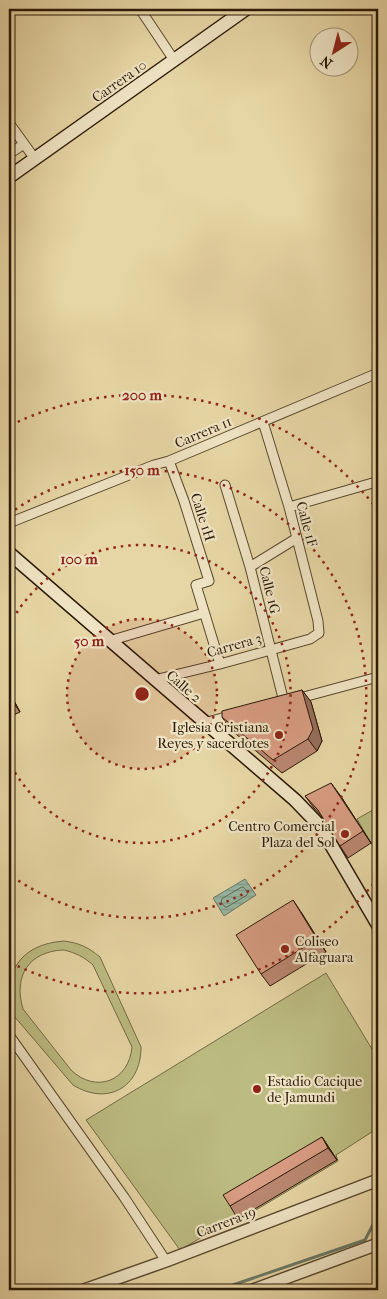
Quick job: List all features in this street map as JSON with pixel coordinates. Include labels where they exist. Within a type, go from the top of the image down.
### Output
[{"type":"main road","name":"Carrera 10","points":[[9,177],[246,9]]},
{"type":"main road","name":"Calle 2","points":[[9,553],[294,800],[320,826],[378,925]]},
{"type":"street","points":[[140,9],[174,60]]},
{"type":"street","points":[[9,123],[35,159]]},
{"type":"street","points":[[9,154],[24,144]]},
{"type":"street","name":"Carrera 11","points":[[9,523],[169,461],[378,373]]},
{"type":"street","name":"Calle 1F","points":[[263,422],[290,508],[320,633]]},
{"type":"street","name":"Calle 1H","points":[[169,461],[184,500],[209,581],[196,585],[204,613]]},
{"type":"street","points":[[290,508],[376,482]]},
{"type":"street","name":"Calle 1G","points":[[225,485],[250,567],[270,650],[280,703],[378,677]]},
{"type":"street","points":[[250,567],[297,538]]},
{"type":"street","points":[[110,641],[204,613],[220,664]]},
{"type":"street","name":"Carrera 3","points":[[154,680],[310,639],[320,633]]},
{"type":"street","points":[[204,723],[240,714]]},
{"type":"street","points":[[9,1035],[166,1261]]},
{"type":"street","name":"Carrera 19","points":[[84,1290],[166,1261],[378,1180]]},
{"type":"street","points":[[252,1290],[378,1244]]},
{"type":"green space","points":[[378,807],[378,855],[357,819]]},
{"type":"green space","points":[[64,941],[74,943],[87,948],[100,957],[141,1047],[135,1073],[128,1083],[120,1089],[98,1094],[73,1085],[14,1016],[10,1001],[10,987],[12,975],[17,964],[25,955],[49,943]],"holes":[[[64,950],[76,954],[93,965],[132,1047],[130,1059],[125,1068],[118,1076],[110,1080],[91,1081],[71,1070],[23,1009],[20,986],[22,976],[27,967],[41,955],[52,951]]]},
{"type":"green space","name":"Estadio Cacique de Jamundi","points":[[326,973],[378,1059],[378,1128],[336,1155],[338,1161],[239,1220],[236,1217],[180,1250],[86,1120]]},
{"type":"water","points":[[245,879],[256,895],[224,916],[213,898]]},
{"type":"building","name":"Iglesia Cristiana Reyes y sacerdotes","points":[[302,690],[313,729],[308,739],[273,760],[222,717],[222,711]]},
{"type":"building","points":[[9,694],[13,702],[9,704]]},
{"type":"building","points":[[331,783],[363,831],[340,846],[318,810],[305,796]]},
{"type":"building","name":"Coliseo Alfaguara","points":[[293,900],[317,939],[261,974],[236,935]]},
{"type":"building","points":[[322,1137],[328,1148],[230,1206],[223,1195]]},
{"type":"waterway","points":[[218,1290],[365,1240],[378,1215]]},
{"type":"place","name":"Iglesia Cristiana Reyes y sacerdotes","points":[[279,735]]},
{"type":"place","name":"Centro Comercial Plaza del Sol","points":[[345,834]]},
{"type":"place","name":"Coliseo Alfaguara","points":[[285,949]]},
{"type":"place","name":"Estadio Cacique de Jamundi","points":[[257,1089]]}]
